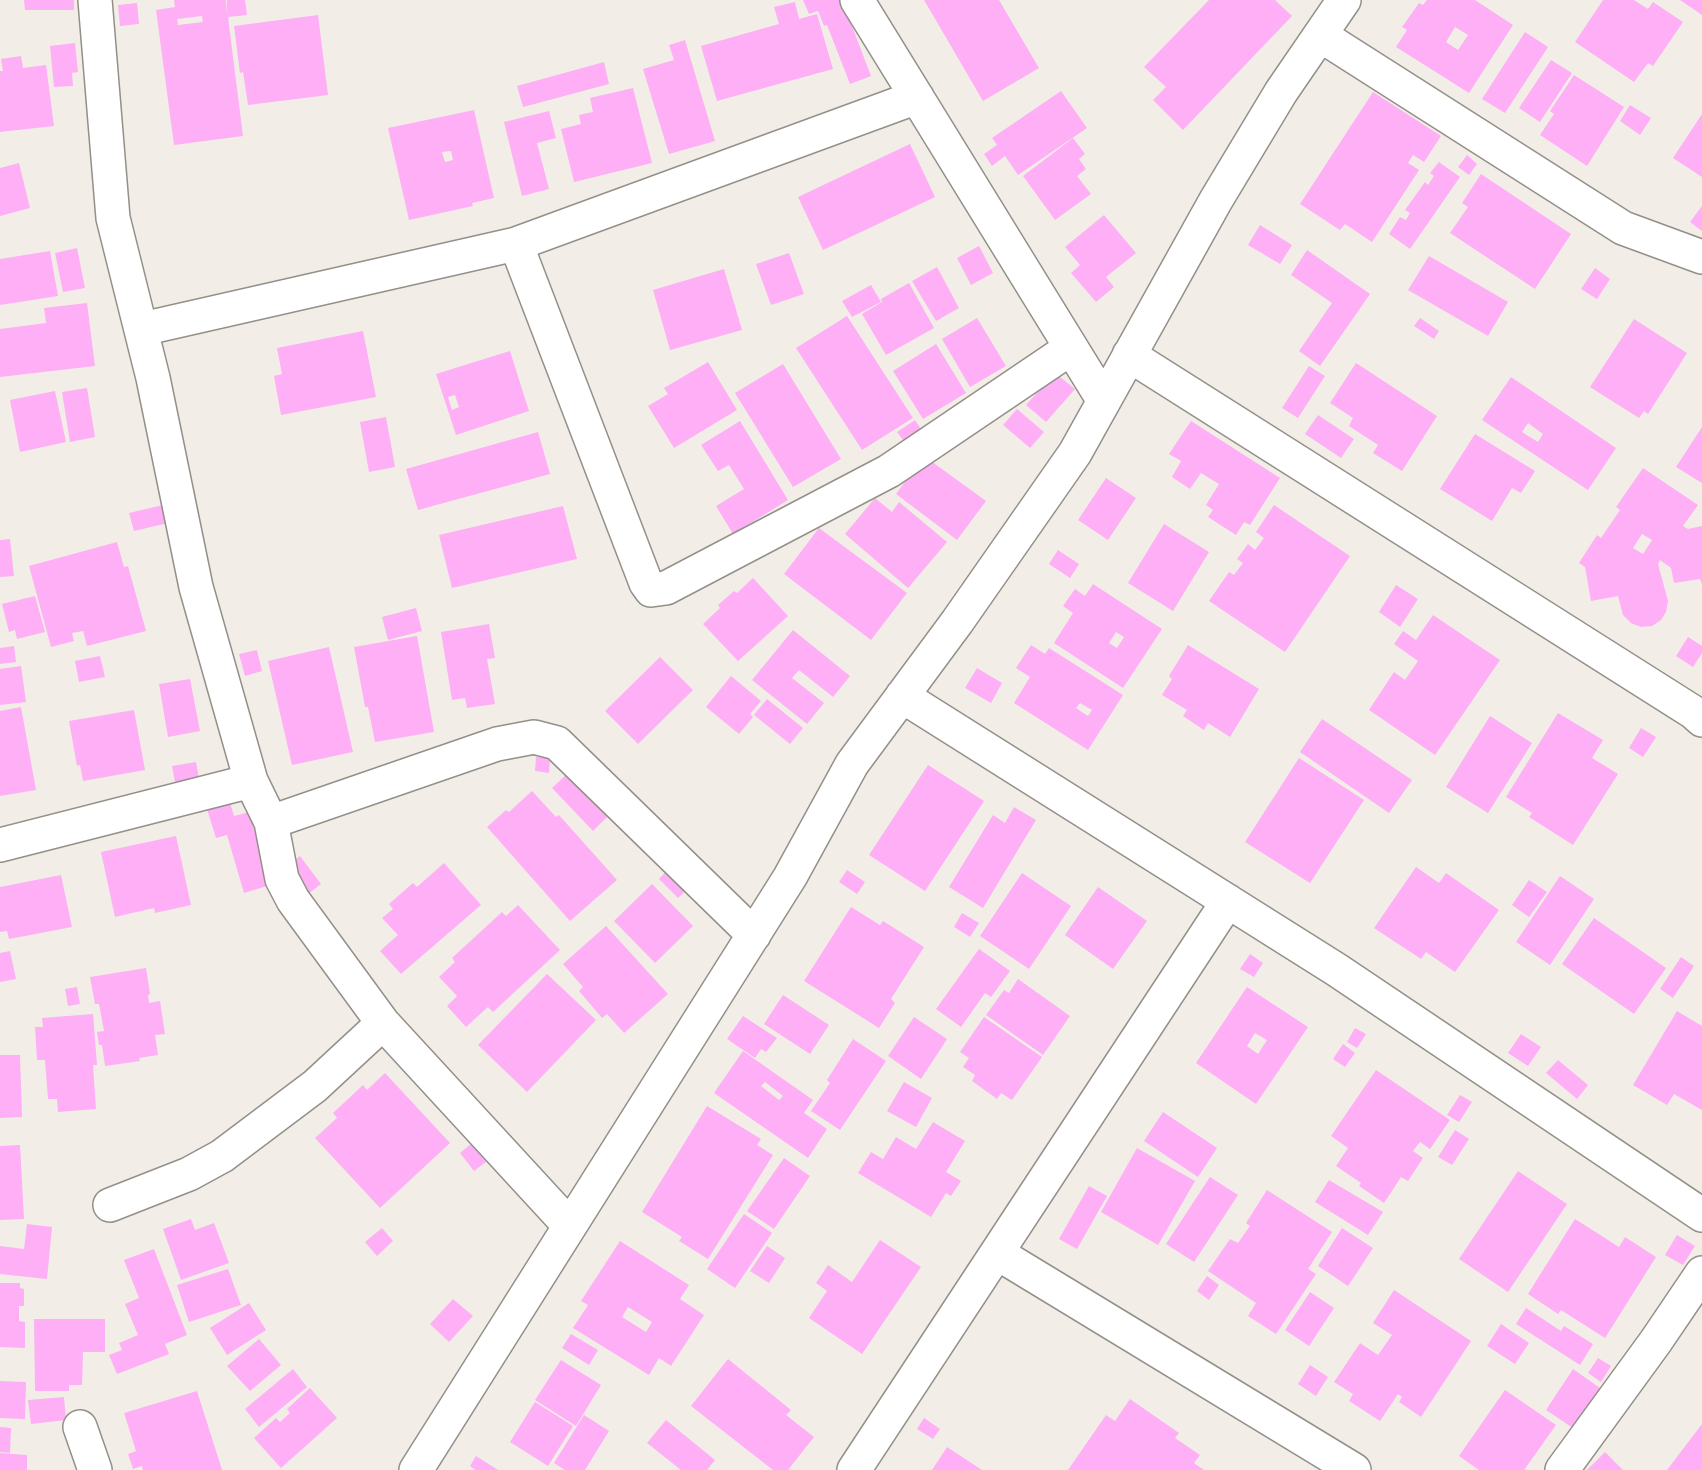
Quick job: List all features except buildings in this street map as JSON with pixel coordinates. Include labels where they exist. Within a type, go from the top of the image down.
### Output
[{"type":"street","points":[[95,0],[113,218],[153,378],[195,587],[251,782],[271,822],[282,879],[293,900],[383,1023],[569,1225]]},
{"type":"street","points":[[857,0],[1104,401]]},
{"type":"street","points":[[416,1470],[790,877],[852,764],[957,622],[1075,453],[1228,180],[1281,92],[1320,35],[1337,2]]},
{"type":"street","points":[[1320,35],[1623,228],[1702,257]]},
{"type":"street","points":[[142,329],[516,244],[916,97]]},
{"type":"street","points":[[516,244],[646,583],[651,590],[666,588],[889,471],[1071,348]]},
{"type":"street","points":[[1129,355],[1699,710]]},
{"type":"street","points":[[902,696],[1337,970],[1702,1215]]},
{"type":"street","points":[[271,822],[497,744],[534,737],[557,743],[754,934]]},
{"type":"street","points":[[0,845],[251,782]]},
{"type":"street","points":[[854,1470],[1228,901]]},
{"type":"street","points":[[110,1205],[189,1174],[222,1156],[315,1086],[383,1023]]},
{"type":"street","points":[[997,1253],[1354,1470]]},
{"type":"street","points":[[1562,1470],[1656,1341],[1702,1273]]},
{"type":"street","points":[[80,1427],[95,1470]]}]
